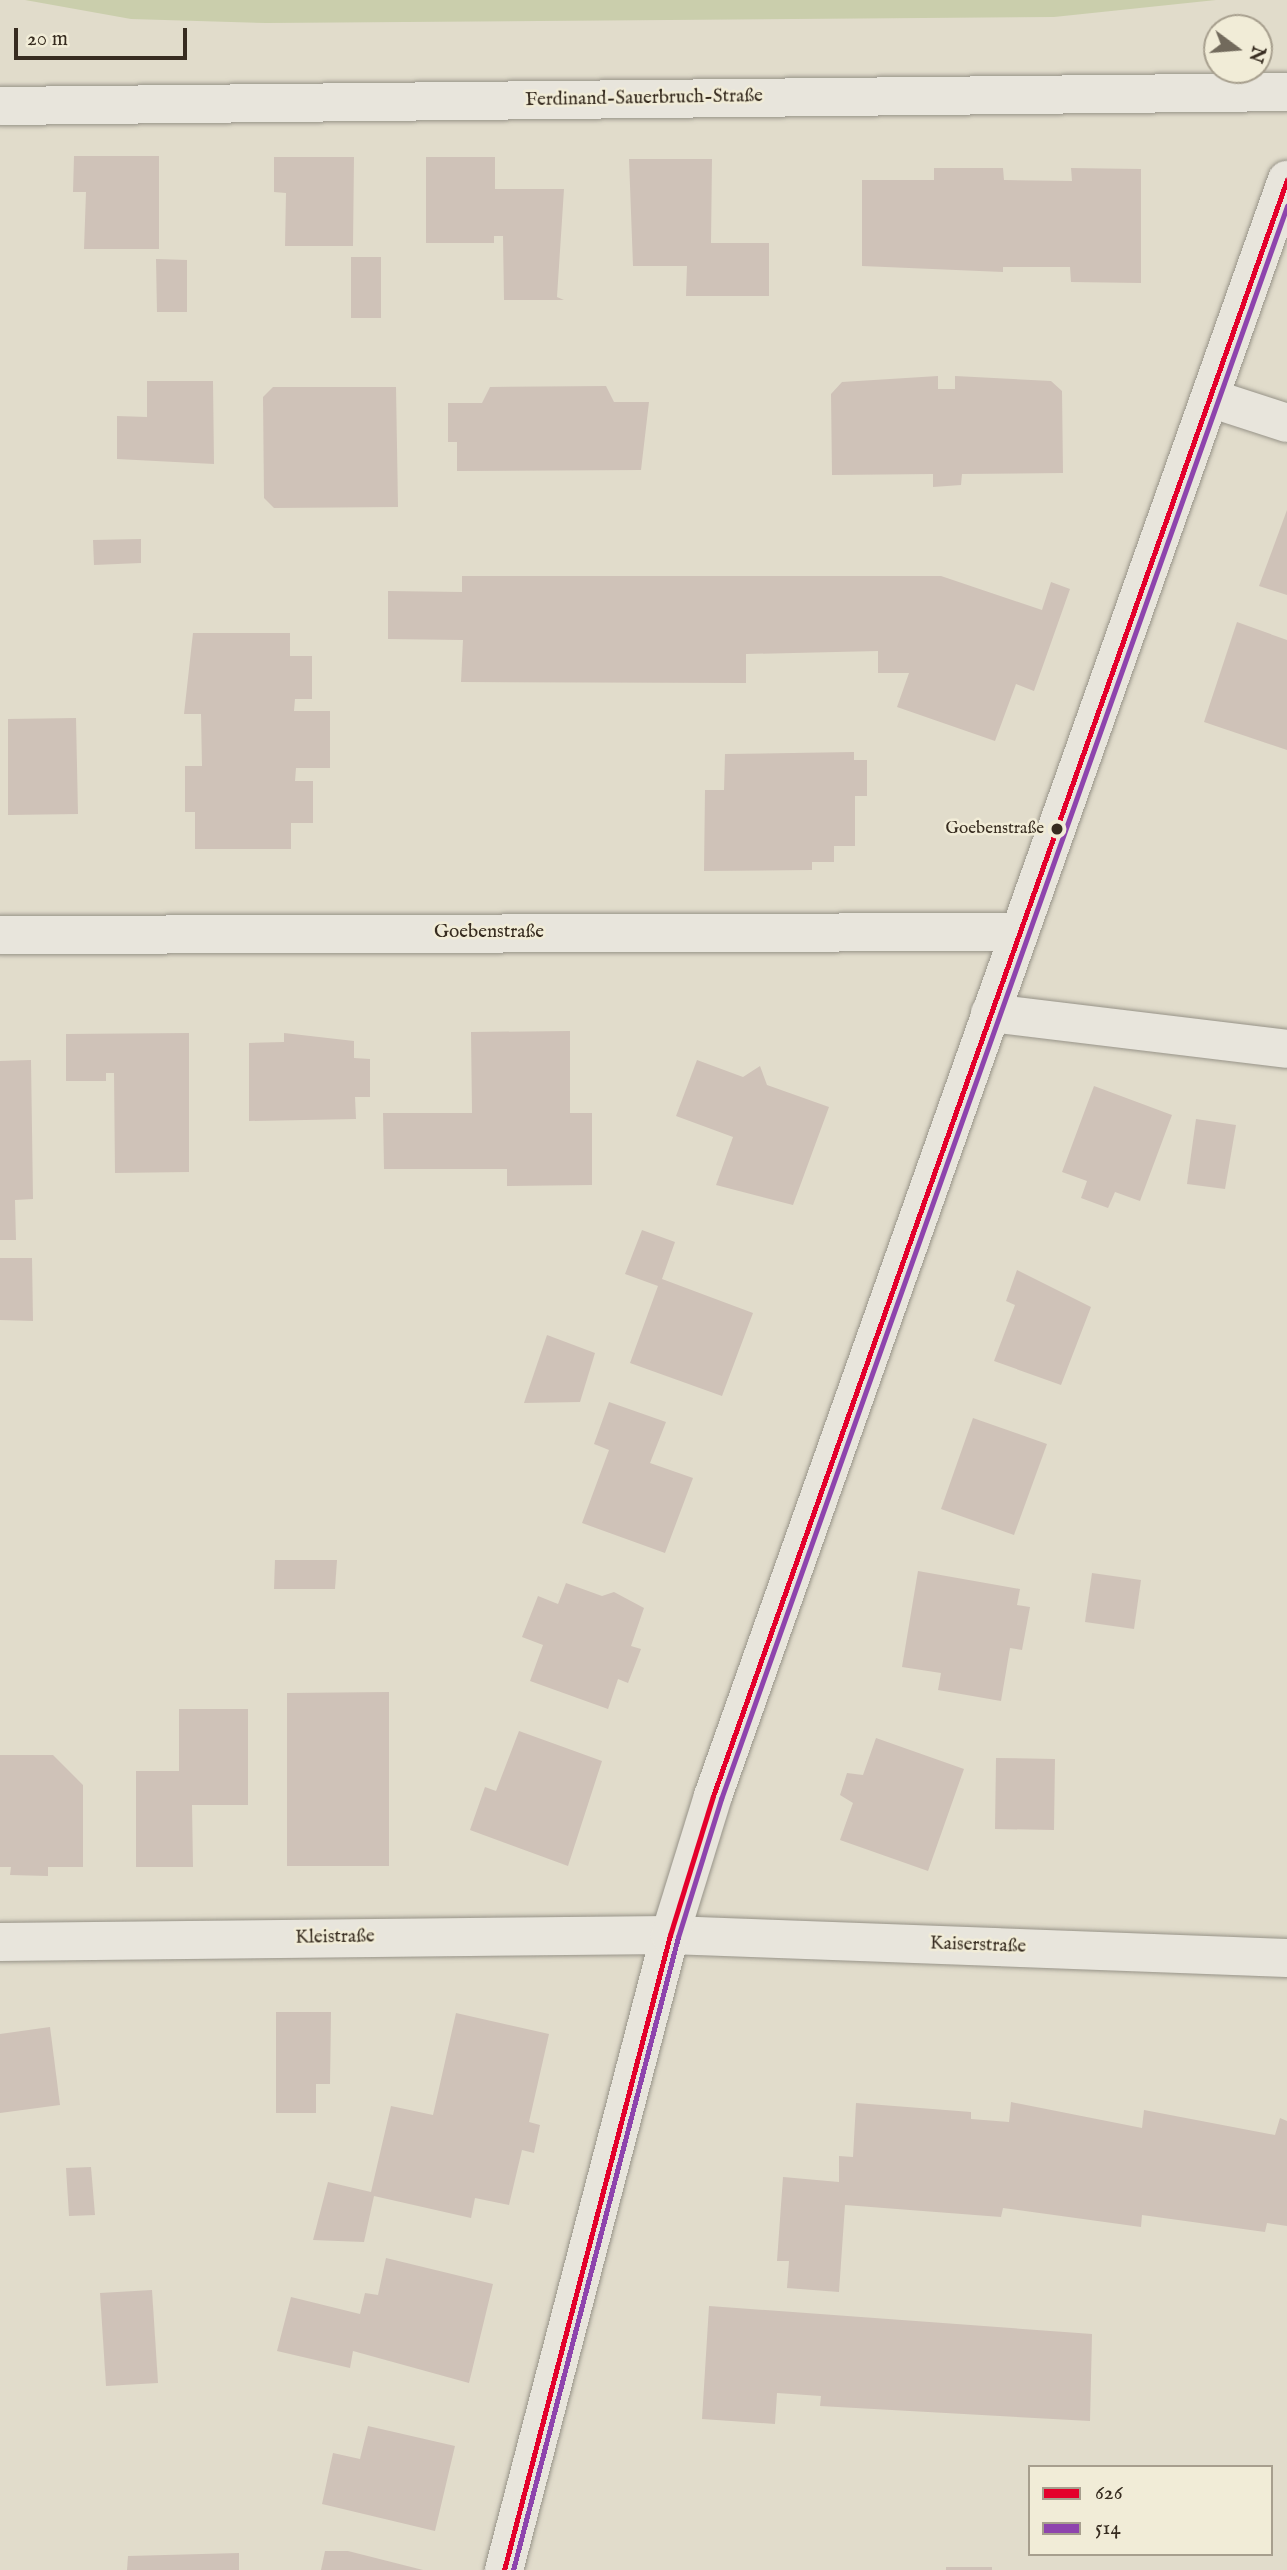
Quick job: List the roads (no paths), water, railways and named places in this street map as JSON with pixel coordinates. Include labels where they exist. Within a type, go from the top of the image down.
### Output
[{"type":"street","name":"Ferdinand-Sauerbruch-Straße","points":[[0,106],[1287,92]]},
{"type":"street","points":[[504,2570],[670,1935],[713,1796],[1287,180]]},
{"type":"street","points":[[1210,398],[1287,424]]},
{"type":"street","name":"Goebenstraße","points":[[0,935],[1019,932]]},
{"type":"street","points":[[990,1013],[1287,1049]]},
{"type":"street","name":"Kleistraße","points":[[0,1942],[670,1935]]},
{"type":"street","name":"Kaiserstraße","points":[[670,1935],[1287,1958]]},
{"type":"place","name":"Goebenstraße","points":[[1057,829]]}]
